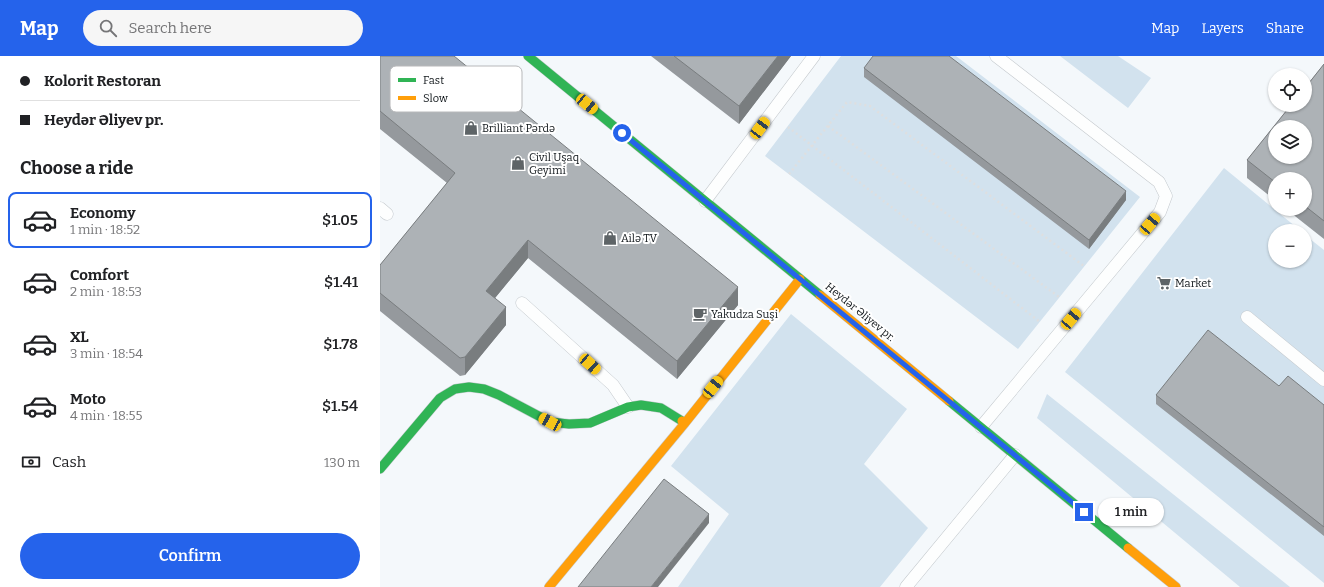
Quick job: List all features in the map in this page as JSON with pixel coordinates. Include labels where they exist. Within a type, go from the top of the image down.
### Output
[{"type":"main road","name":"Heydər Əliyev pr.","points":[[528,56],[1176,587]]},
{"type":"main road","points":[[549,587],[800,279]]},
{"type":"main road","points":[[380,469],[440,398],[455,389],[469,387],[484,389],[499,395],[550,422],[569,424],[590,423],[628,407],[641,405],[661,408],[684,423]]},
{"type":"lane","points":[[705,201],[814,56]]},
{"type":"lane","points":[[981,427],[1160,212],[1166,196],[1159,182],[996,56]]},
{"type":"lane","points":[[522,303],[613,385],[628,407]]},
{"type":"lane","points":[[1247,317],[1324,380]]},
{"type":"lane","points":[[906,587],[1015,455]]},
{"type":"path","points":[[789,174],[847,102],[870,106],[1084,266]]},
{"type":"path","points":[[828,126],[1059,297]]},
{"type":"path","points":[[787,127],[1040,322]]},
{"type":"shaded area","points":[[841,56],[956,56],[1140,197],[1018,349],[765,156]]},
{"type":"shaded area","points":[[1060,56],[1118,56],[1151,78],[1128,108]]},
{"type":"shaded area","points":[[1224,168],[1268,204],[1268,216],[1283,216],[1292,224],[1268,224],[1268,268],[1312,268],[1312,241],[1324,250],[1324,583],[1065,372]]},
{"type":"shaded area","points":[[791,314],[907,409],[864,464],[928,528],[880,587],[678,587],[729,514],[671,466]]},
{"type":"shaded area","points":[[1047,394],[1290,587],[1240,587],[1037,418]]},
{"type":"building","points":[[380,56],[454,56],[466,66],[390,66],[390,112],[522,111],[738,287],[677,361],[528,240],[486,291],[506,307],[465,357],[460,358],[380,293],[380,265],[455,173],[380,111]]},
{"type":"building","points":[[674,56],[778,56],[739,106]]},
{"type":"building","points":[[873,56],[949,56],[1126,191],[1089,240],[864,68]]},
{"type":"building","points":[[1324,64],[1324,221],[1312,212],[1312,172],[1268,172],[1268,176],[1247,160],[1268,134],[1268,164],[1312,164],[1312,120],[1279,120],[1285,112],[1312,112],[1312,79]]},
{"type":"building","points":[[1208,330],[1279,386],[1288,376],[1324,405],[1324,527],[1156,395]]},
{"type":"building","points":[[664,479],[709,514],[651,587],[578,587]]},
{"type":"traffic: fast","points":[[528,56],[820,295]]},
{"type":"traffic: fast","points":[[380,469],[440,398],[455,389],[469,387],[484,389],[499,395],[550,422],[569,424],[590,423],[628,407],[641,405],[661,408],[682,421]]},
{"type":"traffic: fast","points":[[949,401],[1128,548]]},
{"type":"traffic: slow","points":[[682,421],[685,423],[800,279]]},
{"type":"traffic: slow","points":[[820,295],[949,401]]},
{"type":"traffic: slow","points":[[549,587],[685,423]]},
{"type":"traffic: slow","points":[[1128,548],[1176,587]]},
{"type":"place","name":"Brilliant Pərdə","points":[[471,128]]},
{"type":"place","name":"Civil Uşaq Geyimi","points":[[518,163]]},
{"type":"place","name":"Ailə TV","points":[[610,238]]},
{"type":"place","name":"Market","points":[[1164,283]]},
{"type":"place","name":"Yakudza Suşi","points":[[700,314]]},
{"type":"route","points":[[622,133],[1084,512]]}]
